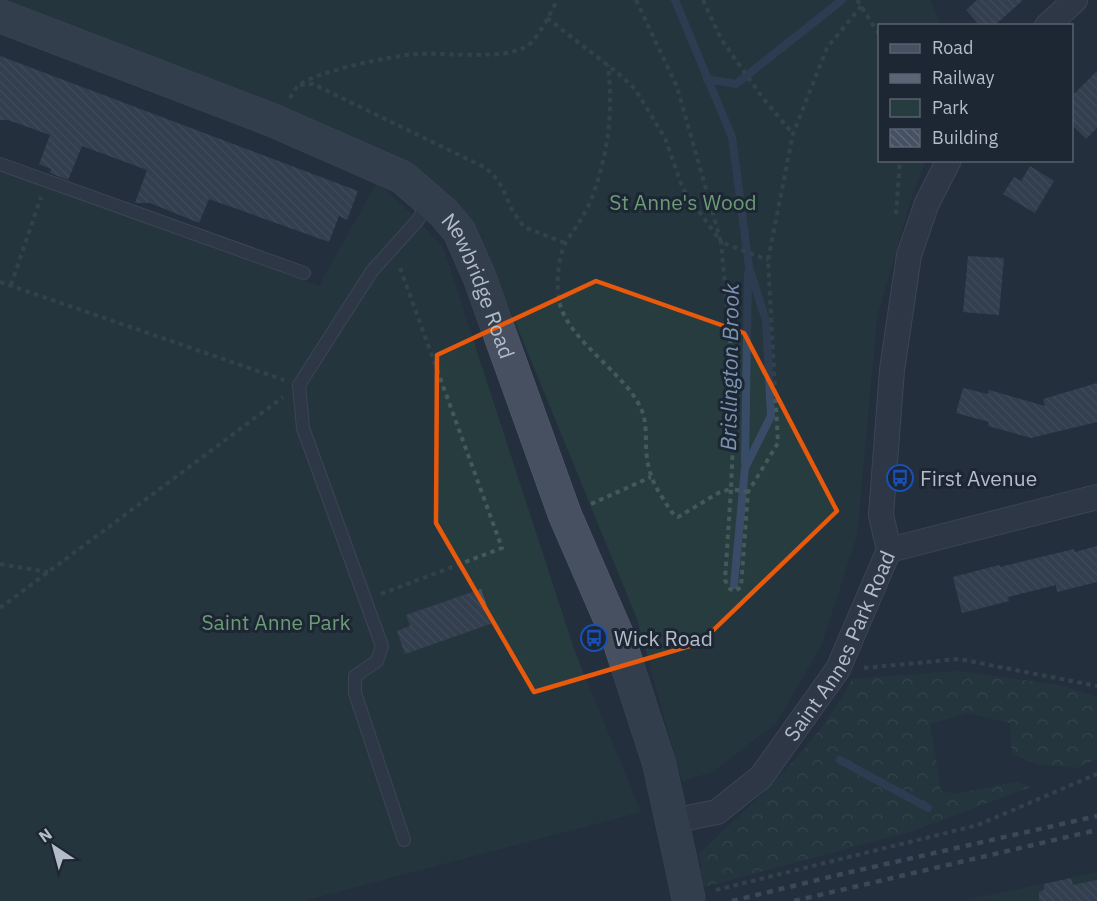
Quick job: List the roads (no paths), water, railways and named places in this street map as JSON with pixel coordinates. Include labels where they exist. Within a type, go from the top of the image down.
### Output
[{"type":"street","points":[[1049,24],[1075,0]]},
{"type":"street","name":"Newbridge Road","points":[[0,16],[272,120],[402,177],[430,199],[459,231],[479,276],[565,515],[618,637],[659,763],[672,821]]},
{"type":"street","name":"Saint Annes Park Road","points":[[672,821],[717,812],[761,777],[838,669],[889,550],[881,515],[892,370],[909,255],[927,203],[948,162]]},
{"type":"street","points":[[889,550],[1097,497]]},
{"type":"street","points":[[672,821],[680,858],[700,896]]},
{"type":"lane","points":[[0,164],[304,273]]},
{"type":"lane","points":[[404,840],[355,693],[355,676],[377,661],[382,646],[303,428],[298,385],[372,271],[418,220],[430,199]]},
{"type":"waterway","name":"Brislington Brook","points":[[675,0],[732,137],[749,267],[766,321],[771,416],[745,468],[734,585]]},
{"type":"waterway","points":[[707,79],[736,84],[842,0]]},
{"type":"waterway","name":"Brislington Brook","points":[[745,463],[748,274]]},
{"type":"waterway","name":"Brislington Brook","points":[[840,760],[928,808]]},
{"type":"railway","points":[[732,901],[1097,816]]},
{"type":"railway","points":[[794,901],[1097,830]]},
{"type":"place","name":"First Avenue","points":[[900,478]]},
{"type":"place","name":"Wick Road","points":[[594,638]]},
{"type":"park label","name":"St Anne's Wood","points":[[683,202]]},
{"type":"park label","name":"Saint Anne Park","points":[[276,622]]}]
